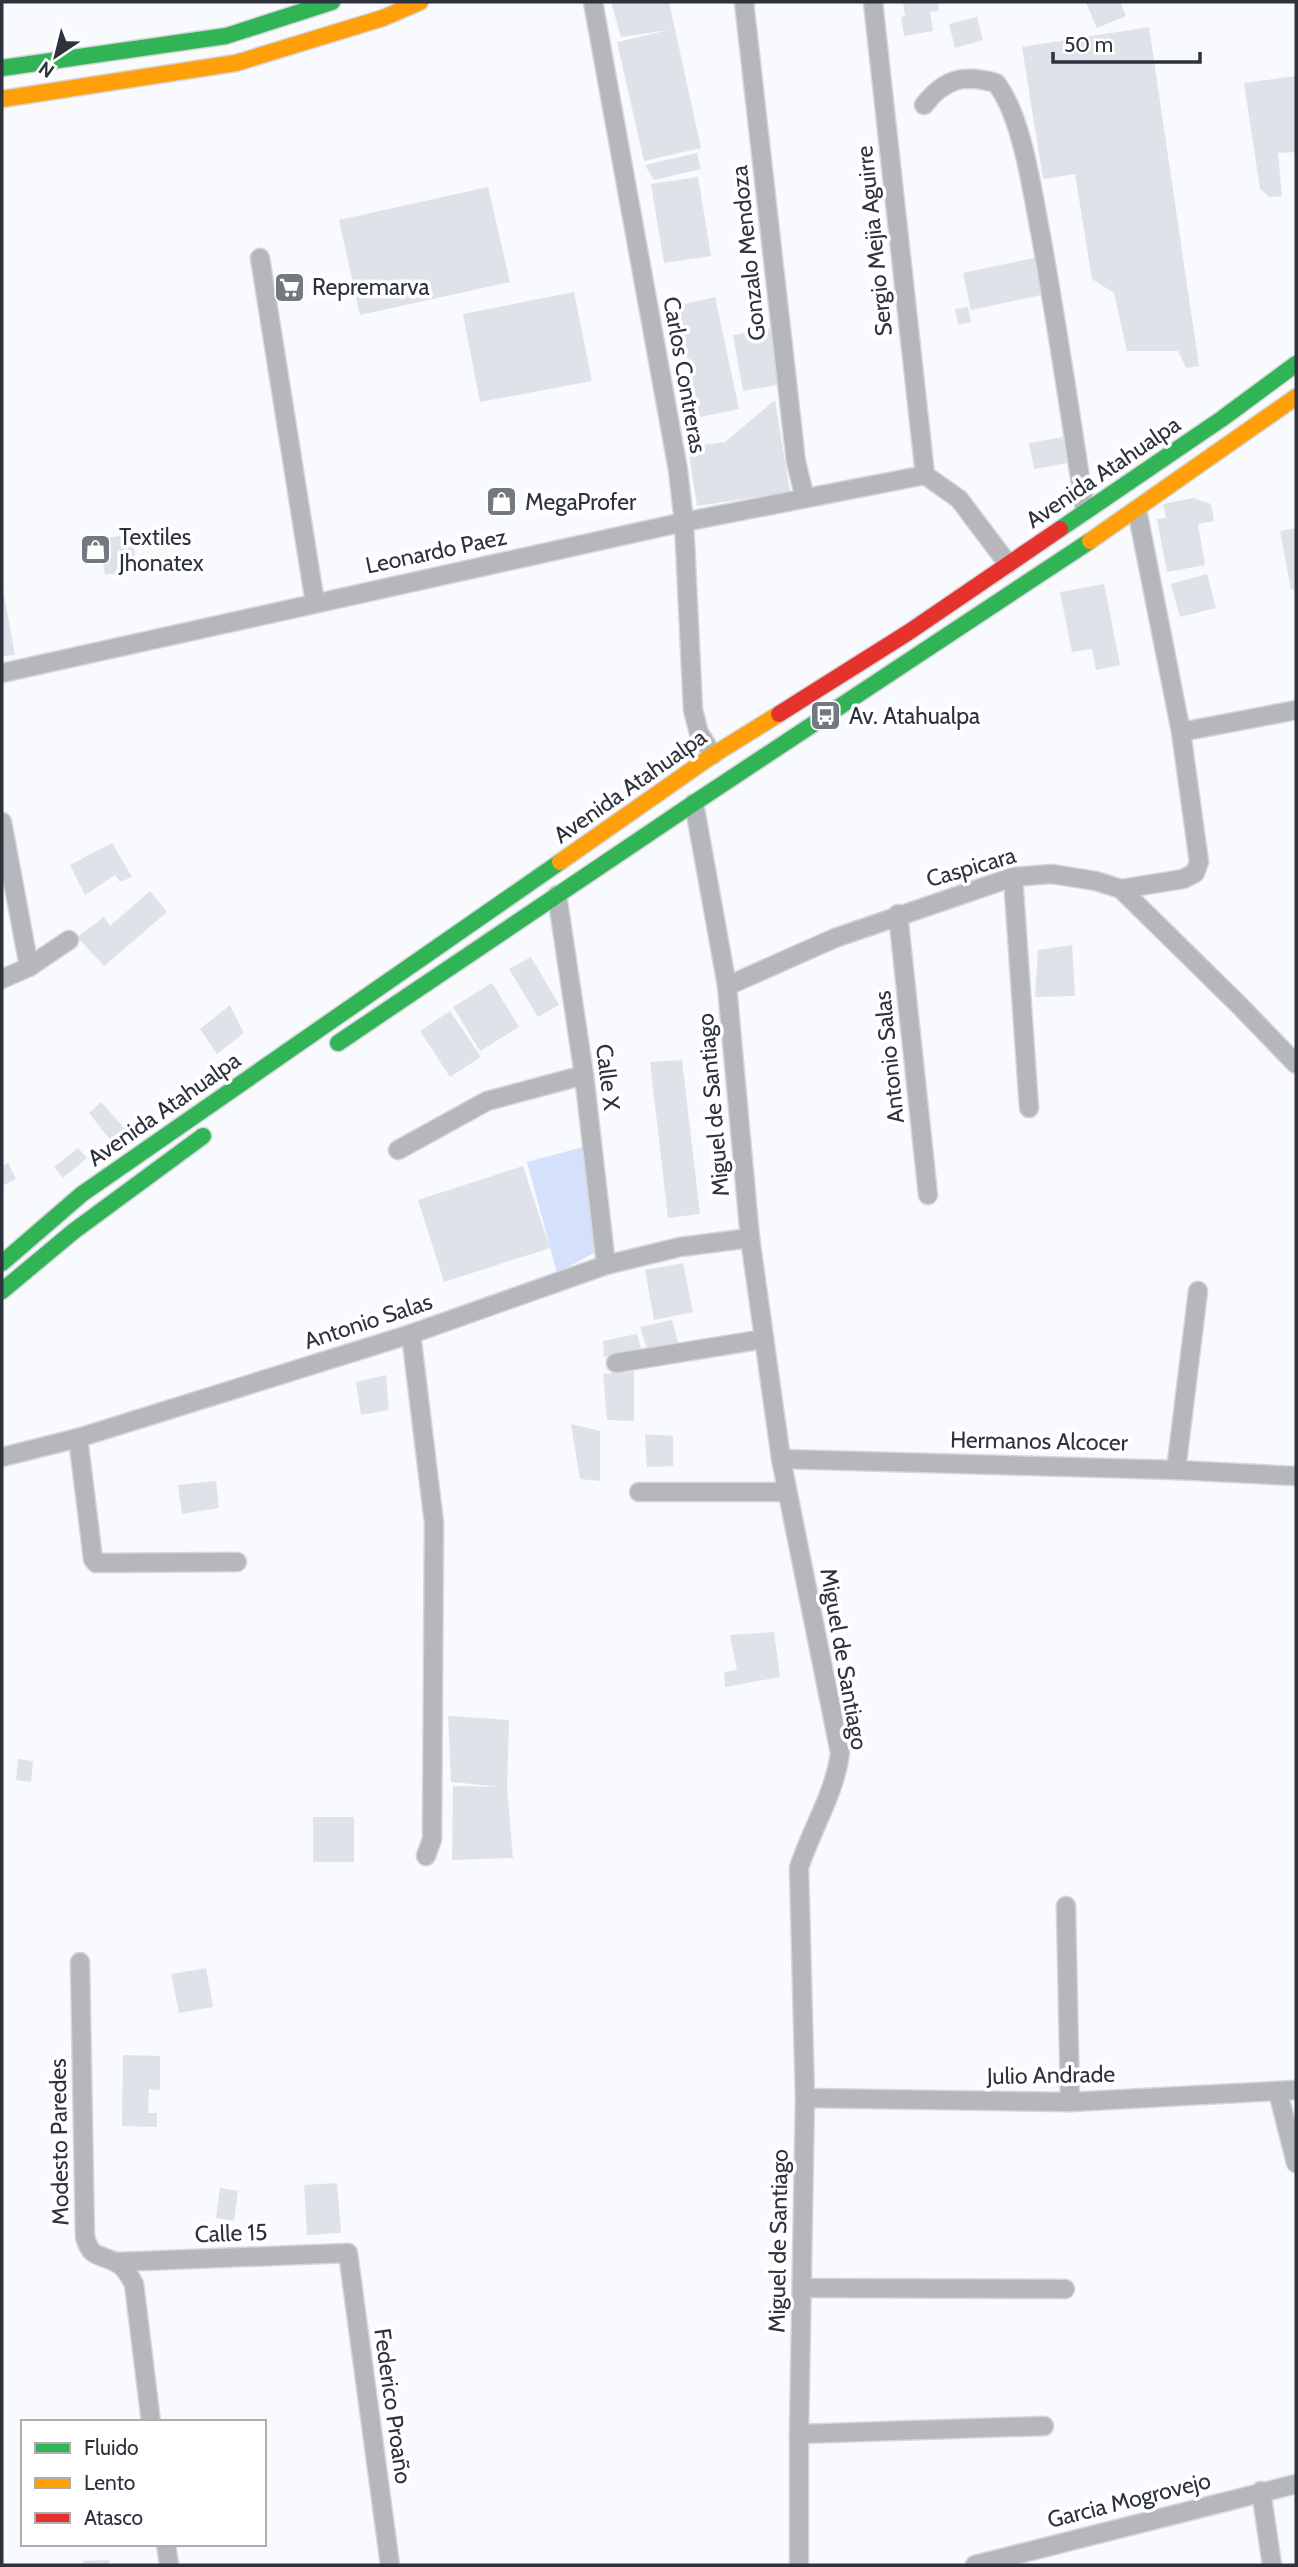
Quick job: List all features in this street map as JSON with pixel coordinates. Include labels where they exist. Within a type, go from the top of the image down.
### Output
[{"type":"main road","points":[[2,68],[226,36],[332,2]]},
{"type":"main road","points":[[2,99],[236,63],[383,18],[420,2]]},
{"type":"main road","name":"Avenida Atahualpa","points":[[2,1263],[82,1194],[713,755],[909,632],[1223,418],[1296,364]]},
{"type":"main road","points":[[326,1052],[557,895],[1137,510],[1296,397]]},
{"type":"main road","name":"Avenida Atahualpa","points":[[2,1292],[74,1231],[211,1130]]},
{"type":"street","name":"Carlos Contreras","points":[[593,2],[678,470],[684,522],[693,710],[699,733],[713,755]]},
{"type":"street","name":"Gonzalo Mendoza","points":[[744,2],[796,462],[805,498]]},
{"type":"street","name":"Sergio Mejia Aguirre","points":[[873,2],[925,474]]},
{"type":"street","points":[[924,105],[936,90],[967,78],[996,83],[1004,93],[1012,113],[1032,187],[1057,323],[1086,511]]},
{"type":"street","points":[[260,258],[315,603]]},
{"type":"street","name":"Leonardo Paez","points":[[2,673],[684,522],[925,474]]},
{"type":"street","points":[[925,474],[959,499],[1008,564]]},
{"type":"street","points":[[1121,889],[1183,879],[1195,873],[1199,862],[1181,732],[1137,510]]},
{"type":"street","points":[[1181,732],[1296,710]]},
{"type":"street","name":"Miguel de Santiago","points":[[695,803],[727,986],[750,1238],[780,1459],[839,1754],[837,1774],[808,1839],[799,1868],[805,2098],[799,2565]]},
{"type":"street","points":[[2,822],[29,967]]},
{"type":"street","name":"Caspicara","points":[[727,986],[835,938],[898,914],[1013,877],[1052,874],[1096,881],[1121,889],[1296,1064]]},
{"type":"street","points":[[1013,877],[1029,1108]]},
{"type":"street","name":"Calle X","points":[[557,895],[584,1075],[606,1265]]},
{"type":"street","name":"Antonio Salas","points":[[898,914],[928,1195]]},
{"type":"street","points":[[2,979],[29,967],[69,940]]},
{"type":"street","points":[[398,1150],[487,1101],[584,1075]]},
{"type":"street","name":"Antonio Salas","points":[[2,1457],[78,1438],[411,1334],[606,1265],[680,1247],[750,1238]]},
{"type":"street","points":[[1176,1469],[1198,1292]]},
{"type":"street","points":[[411,1334],[434,1523],[432,1839],[426,1856]]},
{"type":"street","points":[[616,1363],[764,1339]]},
{"type":"street","points":[[78,1438],[93,1559],[96,1563],[237,1562]]},
{"type":"street","name":"Hermanos Alcocer","points":[[780,1459],[1176,1469],[1296,1475]]},
{"type":"street","points":[[639,1492],[787,1492]]},
{"type":"street","points":[[1066,1906],[1070,2102]]},
{"type":"street","name":"Modesto Paredes","points":[[80,1962],[85,2236],[89,2249],[98,2257],[116,2262],[128,2273],[134,2284],[151,2420]]},
{"type":"street","name":"Julio Andrade","points":[[805,2098],[1070,2102],[1296,2090]]},
{"type":"street","points":[[1278,2092],[1296,2163]]},
{"type":"street","name":"Calle 15","points":[[116,2262],[348,2253]]},
{"type":"street","name":"Federico Proaño","points":[[348,2253],[390,2565]]},
{"type":"street","points":[[802,2288],[1065,2289]]},
{"type":"street","points":[[799,2434],[1044,2426]]},
{"type":"street","name":"Garcia Mogrovejo","points":[[975,2565],[1296,2484]]},
{"type":"street","points":[[1261,2491],[1272,2565]]},
{"type":"street","points":[[166,2546],[169,2565]]},
{"type":"shaded area","points":[[587,1146],[596,1252],[557,1273],[527,1162]]},
{"type":"building","points":[[611,2],[669,2],[701,148],[644,161],[617,42],[669,30],[621,37]]},
{"type":"building","points":[[903,2],[938,2],[939,11],[930,12],[933,31],[904,36],[901,17],[905,16]]},
{"type":"building","points":[[1120,2],[1126,16],[1097,28],[1086,3]]},
{"type":"building","points":[[977,17],[983,40],[955,48],[949,24]]},
{"type":"building","points":[[1149,27],[1199,366],[1186,368],[1178,351],[1127,351],[1114,293],[1092,279],[1075,174],[1043,179],[1022,47]]},
{"type":"building","points":[[1296,76],[1296,152],[1278,153],[1282,196],[1270,197],[1260,189],[1244,83]]},
{"type":"building","points":[[697,153],[701,169],[654,180],[645,165]]},
{"type":"building","points":[[698,177],[711,256],[664,263],[651,184]]},
{"type":"building","points":[[488,187],[510,282],[360,315],[339,220]]},
{"type":"building","points":[[1038,257],[1046,294],[971,310],[963,273]]},
{"type":"building","points":[[574,292],[592,381],[480,402],[463,314]]},
{"type":"building","points":[[715,297],[739,409],[700,417],[676,306]]},
{"type":"building","points":[[968,307],[971,322],[958,325],[955,309]]},
{"type":"building","points":[[773,328],[783,384],[743,391],[733,335]]},
{"type":"building","points":[[775,400],[790,492],[697,506],[688,447],[725,442]]},
{"type":"building","points":[[1063,437],[1067,463],[1034,469],[1029,443]]},
{"type":"building","points":[[1193,498],[1211,504],[1214,521],[1198,524],[1205,565],[1167,572],[1157,519],[1166,518],[1163,504]]},
{"type":"building","points":[[1296,528],[1296,589],[1291,590],[1280,531]]},
{"type":"building","points":[[133,534],[136,570],[105,575],[99,539]]},
{"type":"building","points":[[1207,574],[1216,608],[1180,617],[1171,584]]},
{"type":"building","points":[[2,584],[15,655],[2,656]]},
{"type":"building","points":[[1104,584],[1120,665],[1096,670],[1092,649],[1072,652],[1060,592]]},
{"type":"building","points":[[112,843],[132,877],[120,882],[115,875],[85,895],[70,865]]},
{"type":"building","points":[[150,891],[167,912],[104,966],[77,937],[104,917],[110,926]]},
{"type":"building","points":[[1072,945],[1075,996],[1035,997],[1038,950]]},
{"type":"building","points":[[531,957],[559,1005],[538,1017],[509,969]]},
{"type":"building","points":[[492,983],[519,1027],[480,1051],[453,1007]]},
{"type":"building","points":[[230,1005],[244,1033],[217,1054],[200,1029]]},
{"type":"building","points":[[450,1011],[481,1057],[450,1077],[420,1031]]},
{"type":"building","points":[[682,1060],[700,1214],[668,1218],[650,1062]]},
{"type":"building","points":[[101,1102],[126,1130],[111,1141],[89,1113]]},
{"type":"building","points":[[78,1148],[87,1158],[63,1178],[54,1167]]},
{"type":"building","points":[[8,1163],[16,1179],[2,1186],[2,1166]]},
{"type":"building","points":[[523,1166],[550,1248],[444,1282],[418,1200]]},
{"type":"building","points":[[683,1263],[693,1312],[654,1320],[645,1270]]},
{"type":"building","points":[[672,1320],[678,1343],[647,1349],[640,1327]]},
{"type":"building","points":[[637,1334],[641,1349],[604,1357],[603,1341]]},
{"type":"building","points":[[634,1371],[634,1421],[607,1420],[603,1374]]},
{"type":"building","points":[[386,1375],[389,1410],[361,1415],[356,1382]]},
{"type":"building","points":[[571,1424],[600,1431],[600,1481],[580,1479]]},
{"type":"building","points":[[645,1434],[673,1436],[673,1466],[647,1467]]},
{"type":"building","points":[[216,1481],[219,1508],[182,1514],[178,1485]]},
{"type":"building","points":[[774,1632],[780,1677],[725,1687],[724,1672],[737,1670],[730,1635]]},
{"type":"building","points":[[448,1716],[509,1720],[507,1787],[513,1858],[452,1860],[453,1786],[501,1787],[451,1782]]},
{"type":"building","points":[[18,1759],[33,1761],[31,1782],[16,1780]]},
{"type":"building","points":[[313,1817],[354,1817],[354,1862],[313,1862]]},
{"type":"building","points":[[206,1968],[213,2007],[179,2013],[171,1974]]},
{"type":"building","points":[[123,2055],[160,2056],[160,2090],[149,2089],[148,2113],[157,2113],[157,2127],[122,2126]]},
{"type":"building","points":[[337,2183],[341,2233],[307,2235],[304,2185]]},
{"type":"building","points":[[220,2188],[238,2191],[234,2221],[216,2218]]},
{"type":"building","points":[[109,2560],[109,2565],[83,2565],[83,2561]]},
{"type":"traffic: fast","points":[[2,68],[226,36],[332,2]]},
{"type":"traffic: fast","points":[[1060,529],[1223,418],[1296,364]]},
{"type":"traffic: fast","points":[[338,1043],[1090,541]]},
{"type":"traffic: fast","points":[[2,1263],[82,1194],[560,862]]},
{"type":"traffic: fast","points":[[2,1291],[74,1231],[203,1136]]},
{"type":"traffic: slow","points":[[2,99],[236,63],[383,18],[420,2]]},
{"type":"traffic: slow","points":[[1090,541],[1296,397]]},
{"type":"traffic: slow","points":[[560,862],[713,755],[779,714]]},
{"type":"traffic: jam","points":[[779,714],[909,632],[1060,529]]},
{"type":"place","name":"Repremarva","points":[[289,287]]},
{"type":"place","name":"MegaProfer","points":[[502,502]]},
{"type":"place","name":"Textiles Jhonatex","points":[[96,550]]},
{"type":"place","name":"Av. Atahualpa","points":[[826,716]]}]
